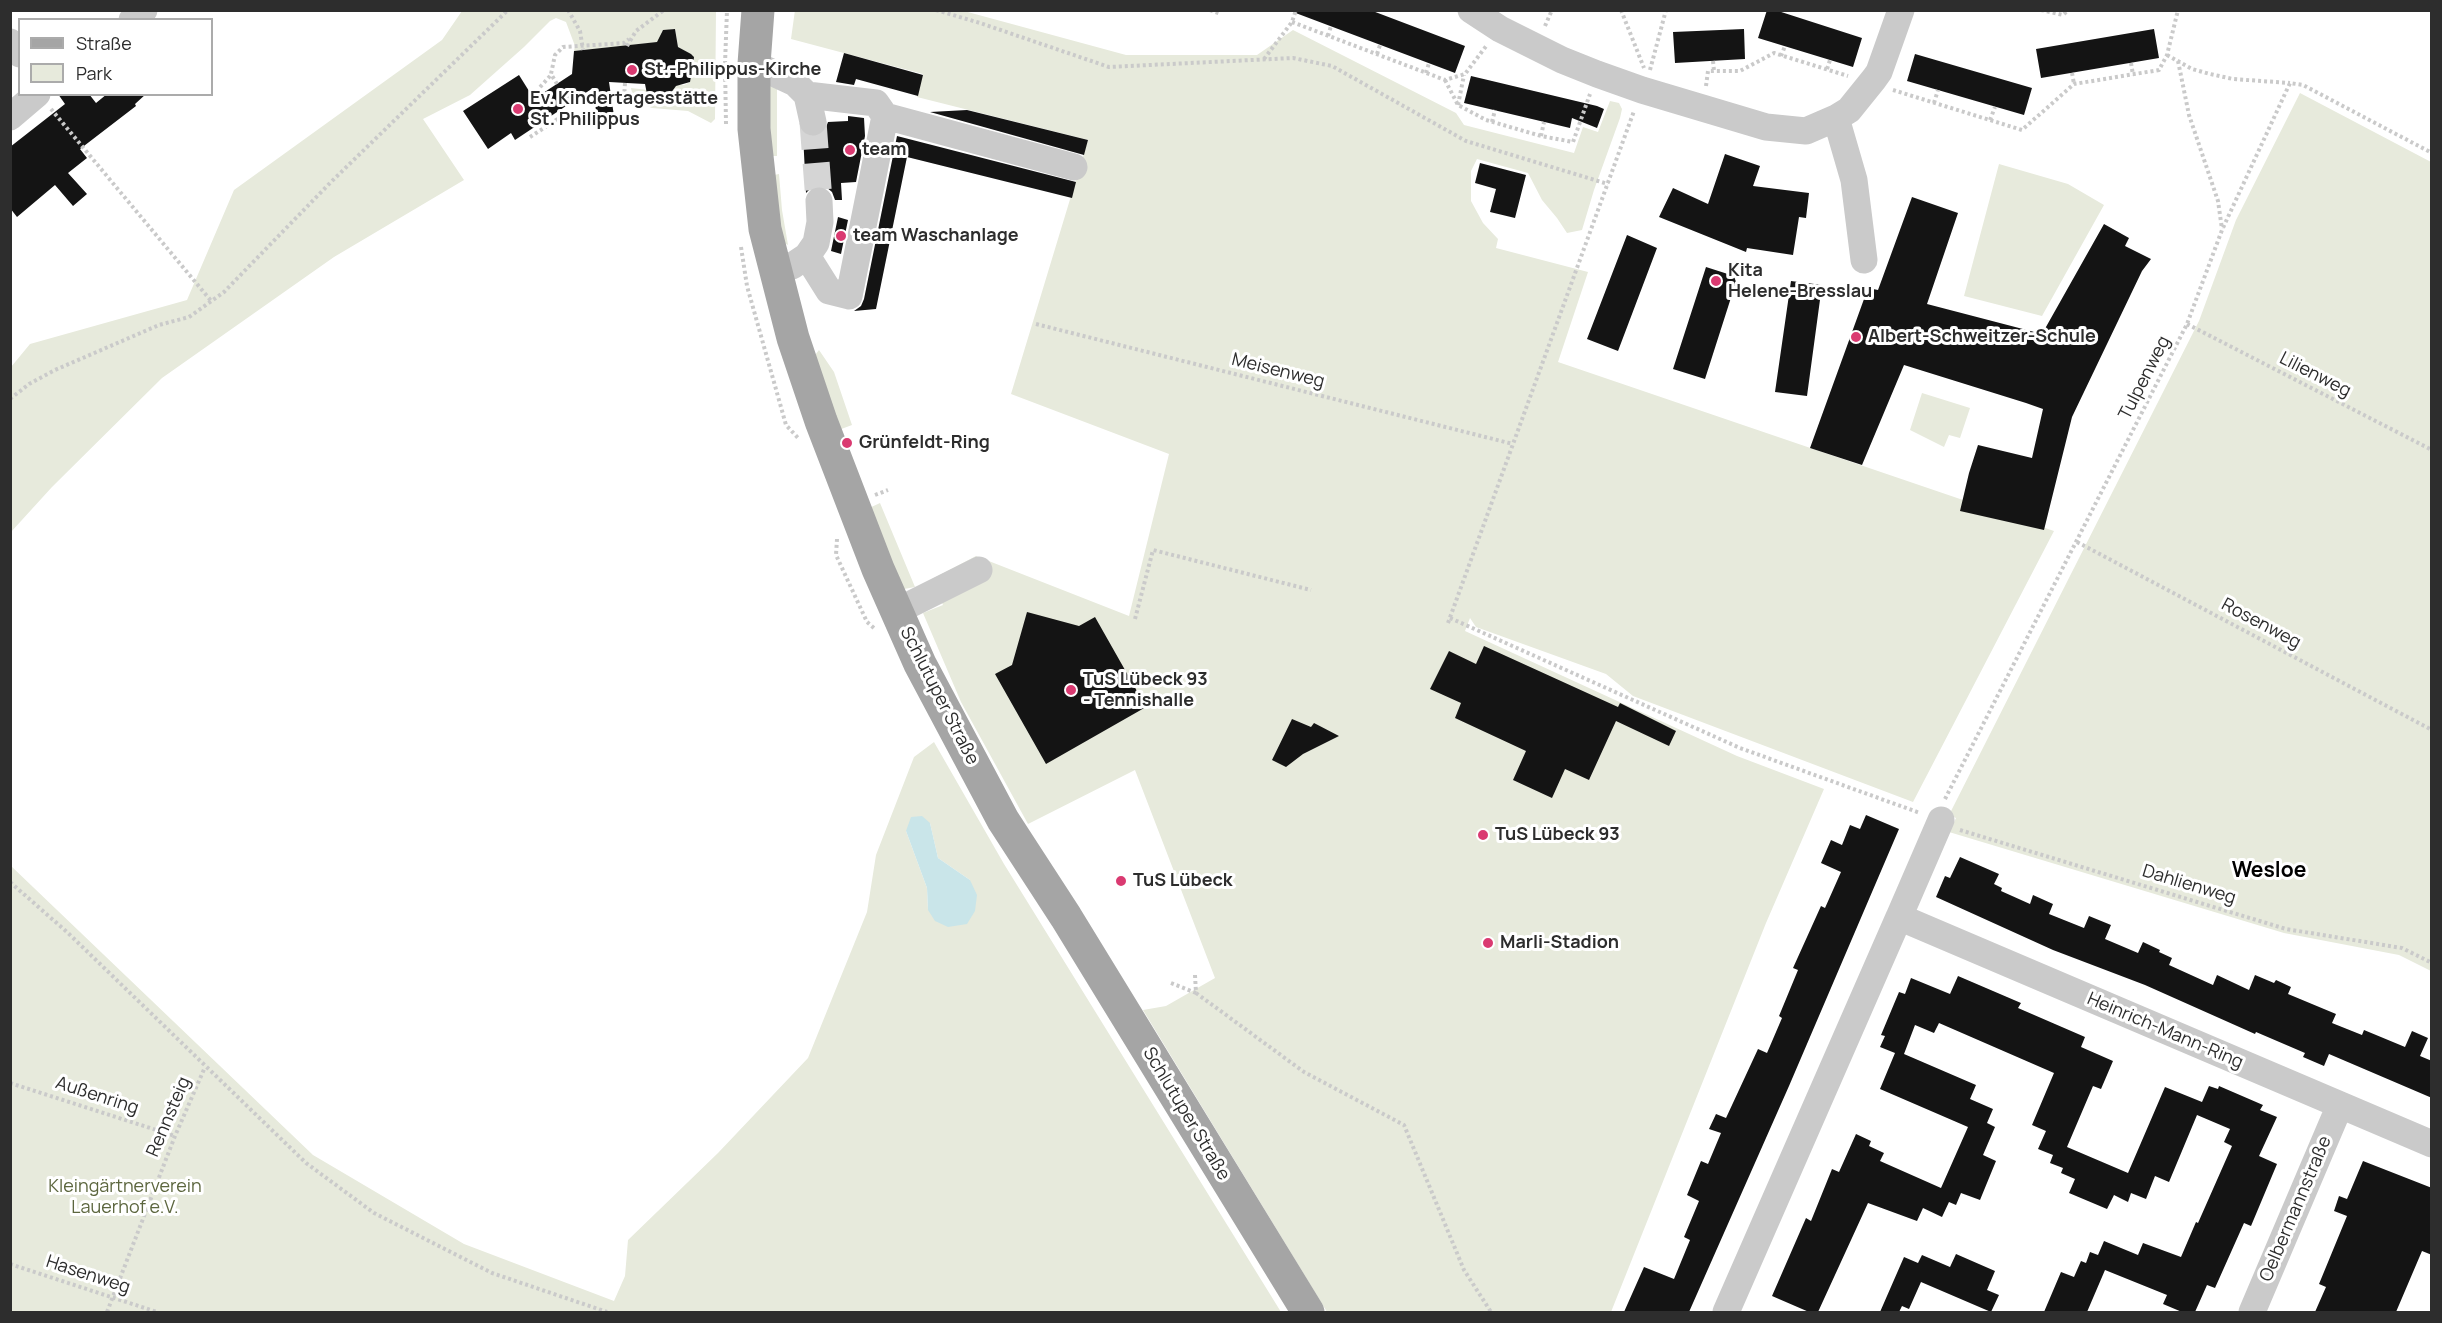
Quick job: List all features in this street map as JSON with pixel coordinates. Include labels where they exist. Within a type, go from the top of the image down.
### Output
[{"type":"main road","name":"Schlutuper Straße","points":[[758,10],[754,64],[754,129],[765,229],[793,338],[854,511],[920,664],[1003,820],[1066,917],[1308,1312]]},
{"type":"street","points":[[1471,10],[1500,29],[1640,96],[1766,127],[1806,131],[1849,110],[1879,72],[1901,10]]},
{"type":"street","points":[[754,64],[795,83],[807,95],[813,122]]},
{"type":"street","points":[[807,95],[876,103],[885,116],[1074,167]]},
{"type":"street","points":[[10,117],[42,99]]},
{"type":"street","points":[[807,256],[829,291],[849,296],[885,116]]},
{"type":"street","points":[[1836,118],[1854,180],[1864,260]]},
{"type":"street","points":[[775,273],[797,264],[807,256],[816,243],[820,222],[819,201]]},
{"type":"street","points":[[897,611],[979,570]]},
{"type":"street","points":[[1726,1312],[1941,820]]},
{"type":"street","name":"Heinrich-Mann-Ring","points":[[1899,917],[2432,1144]]},
{"type":"street","name":"Oelbermannstraße","points":[[2252,1312],[2340,1105]]},
{"type":"path","points":[[10,399],[55,370],[159,325],[188,317],[212,302],[331,182],[508,10]]},
{"type":"path","points":[[568,10],[580,31],[583,48]]},
{"type":"path","points":[[627,45],[636,32],[664,10]]},
{"type":"path","points":[[936,10],[1109,67],[1293,58],[1332,66],[1466,141],[1608,184]]},
{"type":"path","points":[[1210,10],[1221,14]]},
{"type":"path","points":[[1264,59],[1292,22],[1296,10]]},
{"type":"path","points":[[1542,33],[1552,10]]},
{"type":"path","points":[[1621,10],[1648,77],[1666,10]]},
{"type":"path","points":[[2041,10],[2063,15],[2068,10]]},
{"type":"path","points":[[1889,89],[2022,130],[2074,84],[2159,70],[2167,55],[2178,10]]},
{"type":"path","points":[[1292,22],[1446,80],[1465,74]]},
{"type":"path","points":[[1328,36],[1331,26]]},
{"type":"path","points":[[1458,105],[1465,74],[1493,37]]},
{"type":"path","points":[[532,96],[539,91],[551,74],[555,55],[559,50],[568,46],[583,48],[629,39]]},
{"type":"path","points":[[1377,54],[1380,45]]},
{"type":"path","points":[[1781,56],[1785,46]]},
{"type":"path","points":[[1705,93],[1708,71],[1740,70],[1774,53],[1849,76]]},
{"type":"path","points":[[2167,55],[2210,74],[2233,79],[2303,85],[2432,153]]},
{"type":"path","points":[[1827,69],[1830,60]]},
{"type":"path","points":[[1713,61],[1714,70]]},
{"type":"path","points":[[2178,61],[2189,115],[2218,201],[2222,230]]},
{"type":"path","points":[[1426,73],[1429,63]]},
{"type":"path","points":[[2131,63],[2133,75]]},
{"type":"path","points":[[2072,73],[2074,84]]},
{"type":"path","points":[[551,74],[557,84]]},
{"type":"path","points":[[1446,80],[1458,105],[1492,122],[1540,136],[1573,142],[1592,86]]},
{"type":"path","points":[[624,98],[625,83]]},
{"type":"path","name":"Tulpenweg","points":[[1941,820],[1943,804],[2187,324],[2222,230],[2290,83]]},
{"type":"path","points":[[1934,103],[1938,90]]},
{"type":"path","points":[[1513,444],[1640,96]]},
{"type":"path","points":[[42,99],[212,302]]},
{"type":"path","points":[[1990,120],[1995,107]]},
{"type":"path","points":[[1492,122],[1495,110]]},
{"type":"path","points":[[530,137],[570,111]]},
{"type":"path","points":[[1540,136],[1544,122]]},
{"type":"path","name":"Meisenweg","points":[[1036,324],[1513,444]]},
{"type":"path","name":"Lilienweg","points":[[2187,324],[2432,450]]},
{"type":"path","name":"Dahlienweg","points":[[1513,444],[1449,621],[1740,748],[1941,820],[1953,828],[2286,929],[2402,948],[2432,963]]},
{"type":"path","name":"Rosenweg","points":[[2077,542],[2432,730]]},
{"type":"path","points":[[1135,619],[1154,550],[1311,590]]},
{"type":"path","points":[[10,882],[68,933],[306,1163],[374,1213],[492,1273],[608,1312]]},
{"type":"path","points":[[1195,975],[1196,993]]},
{"type":"path","points":[[1171,984],[1196,993],[1304,1072],[1404,1125],[1464,1270],[1491,1312]]},
{"type":"path","name":"Rennsteig","points":[[107,1312],[175,1136],[205,1067]]},
{"type":"path","name":"Außenring","points":[[10,1083],[175,1136]]},
{"type":"path","name":"Hasenweg","points":[[10,1264],[157,1312]]},
{"type":"green space","points":[[795,10],[964,11],[1126,55],[1257,55],[1293,30],[1456,113],[1464,125],[1574,153],[1583,127],[1598,132],[1610,101],[1619,103],[1622,109],[1620,118],[1582,230],[1567,233],[1542,200],[1528,173],[1477,159],[1471,171],[1471,201],[1483,223],[1498,239],[1496,248],[1588,272],[1558,362],[2054,531],[1913,802],[1633,696],[1606,674],[1476,627],[1470,618],[1465,631],[1737,756],[1824,789],[1766,923],[1611,1312],[1327,1312],[1143,1010],[1166,1006],[1215,978],[1135,770],[1028,824],[961,702],[923,613],[943,605],[932,579],[976,556],[1129,616],[1169,454],[1011,394],[1088,140],[917,97],[923,74],[791,39]]},
{"type":"green space","points":[[462,11],[716,11],[715,119],[711,123],[688,111],[652,108],[638,103],[633,98],[631,88],[648,90],[652,103],[660,103],[671,96],[675,84],[684,85],[690,82],[693,56],[678,47],[675,29],[662,31],[660,42],[574,51],[575,46],[566,22],[556,18],[550,21],[470,95],[423,119],[464,180],[334,257],[162,378],[52,487],[11,532],[11,367],[30,344],[187,300],[234,190],[442,40]]},
{"type":"green space","points":[[768,87],[777,88],[777,156],[767,156]]},
{"type":"green space","points":[[2300,93],[2431,162],[2431,971],[2399,955],[2284,933],[1949,832],[1956,818],[1949,815],[2199,321],[2236,220]]},
{"type":"green space","points":[[1999,164],[2068,184],[2104,205],[2042,316],[1964,296]]},
{"type":"green space","points":[[779,174],[788,245],[784,243],[769,176]]},
{"type":"green space","points":[[819,350],[834,372],[852,425],[836,431],[812,359]]},
{"type":"green space","points":[[1922,393],[1970,408],[1960,438],[1949,435],[1944,447],[1910,430]]},
{"type":"green space","points":[[880,503],[915,587],[904,589],[865,510]]},
{"type":"green space","name":"Kleingärtnerverein Lauerhof e.V.","points":[[934,742],[1004,864],[1281,1312],[11,1312],[10,865],[313,1155],[464,1244],[614,1301],[625,1276],[628,1240],[718,1153],[808,1058],[867,912],[876,855],[914,757]],"holes":[[[930,823],[938,858],[970,880],[928,910],[927,888],[906,831]]]},
{"type":"water","points":[[922,816],[930,823],[938,858],[970,880],[977,895],[975,911],[967,924],[948,927],[935,921],[928,910],[927,888],[906,831],[911,817]]},
{"type":"building","points":[[1293,10],[1370,10],[1465,46],[1455,73],[1293,12]]},
{"type":"building","points":[[1767,10],[1775,10],[1862,38],[1853,67],[1758,38]]},
{"type":"building","points":[[675,29],[678,47],[694,57],[693,66],[690,82],[676,86],[665,101],[649,104],[645,84],[609,82],[614,116],[597,118],[593,88],[515,140],[511,133],[488,149],[463,111],[519,75],[534,99],[572,74],[574,51],[657,42],[663,30]]},
{"type":"building","points":[[1744,29],[1745,59],[1675,63],[1673,32]]},
{"type":"building","points":[[2154,29],[2159,58],[2041,78],[2036,49]]},
{"type":"building","points":[[844,53],[923,75],[918,96],[856,79],[854,85],[836,82]]},
{"type":"building","points":[[1915,54],[2032,88],[2024,115],[1907,81]]},
{"type":"building","points":[[1471,76],[1604,109],[1597,128],[1572,118],[1570,128],[1464,103]]},
{"type":"building","points":[[59,96],[91,96],[96,103],[105,96],[144,96],[135,104],[136,106],[80,149],[87,158],[68,173],[87,194],[73,206],[55,185],[17,217],[10,208],[10,147],[65,104]]},
{"type":"building","points":[[967,110],[1088,140],[1084,155],[930,112]]},
{"type":"building","points":[[848,116],[864,118],[865,136],[856,182],[841,183],[842,200],[835,200],[832,192],[819,185],[806,193],[803,134],[817,137],[824,133],[828,122],[848,121]]},
{"type":"building","points":[[897,136],[1076,182],[1072,198],[907,157],[876,309],[854,311],[861,306],[864,299]]},
{"type":"building","points":[[1725,154],[1760,166],[1753,186],[1809,193],[1806,218],[1799,217],[1793,255],[1747,248],[1746,252],[1659,217],[1673,188],[1708,204]]},
{"type":"building","points":[[1480,163],[1526,175],[1515,218],[1490,212],[1496,189],[1475,183]]},
{"type":"building","points":[[1912,197],[1958,213],[1927,304],[2042,334],[2104,224],[2129,238],[2125,246],[2151,259],[2142,271],[2072,417],[2044,530],[1960,511],[1978,445],[2032,458],[2043,409],[2026,403],[1904,365],[1862,465],[1810,448],[1868,288],[1878,290]]},
{"type":"building","name":"team Waschanlage","points":[[838,217],[848,220],[841,254],[831,251]]},
{"type":"building","points":[[1627,235],[1657,248],[1618,351],[1587,339]]},
{"type":"building","points":[[1706,267],[1734,276],[1736,282],[1705,379],[1673,369]]},
{"type":"building","points":[[1791,281],[1822,285],[1807,396],[1775,392]]},
{"type":"building","name":"TuS Lübeck 93 - Tennishalle","points":[[1027,612],[1079,626],[1095,617],[1146,707],[1046,764],[995,674],[1012,665]]},
{"type":"building","points":[[1484,646],[1618,707],[1620,703],[1676,731],[1669,746],[1616,721],[1589,780],[1565,769],[1552,798],[1513,780],[1526,751],[1455,718],[1461,703],[1430,689],[1449,651],[1476,664]]},
{"type":"building","points":[[1292,719],[1311,727],[1314,723],[1339,736],[1303,754],[1286,767],[1272,760]]},
{"type":"building","points":[[1866,815],[1899,829],[1689,1312],[1624,1312],[1644,1267],[1674,1279],[1690,1240],[1684,1237],[1699,1201],[1687,1195],[1701,1161],[1708,1164],[1721,1133],[1709,1129],[1716,1114],[1726,1118],[1758,1049],[1767,1053],[1782,1018],[1779,1016],[1798,970],[1793,968],[1821,906],[1825,908],[1841,872],[1821,863],[1831,840],[1842,845],[1850,825],[1860,829]]},
{"type":"building","points":[[1960,857],[1999,874],[1994,884],[2002,888],[2001,891],[2030,904],[2033,895],[2053,904],[2049,914],[2084,928],[2089,916],[2111,925],[2105,939],[2138,953],[2143,942],[2172,958],[2169,965],[2213,985],[2217,975],[2249,990],[2255,975],[2274,983],[2276,980],[2291,987],[2288,994],[2336,1014],[2332,1023],[2362,1035],[2364,1030],[2405,1047],[2412,1031],[2428,1038],[2420,1056],[2432,1061],[2432,1098],[2329,1054],[2324,1066],[2303,1057],[2305,1053],[2256,1032],[2255,1034],[2145,985],[2053,950],[1936,897],[1945,876],[1950,878]]},
{"type":"building","points":[[1958,976],[2021,1003],[2018,1008],[2085,1037],[2081,1047],[2113,1061],[2101,1089],[2093,1086],[2067,1147],[2128,1173],[2165,1087],[2202,1102],[2209,1086],[2218,1089],[2219,1086],[2263,1105],[2260,1110],[2277,1117],[2259,1156],[2277,1164],[2251,1226],[2244,1223],[2215,1288],[2207,1285],[2195,1312],[2182,1312],[2163,1304],[2167,1295],[2105,1270],[2087,1312],[2044,1312],[2061,1272],[2074,1277],[2081,1261],[2086,1263],[2090,1252],[2098,1255],[2104,1241],[2138,1255],[2143,1243],[2181,1257],[2232,1146],[2224,1142],[2230,1129],[2197,1115],[2169,1182],[2155,1176],[2146,1199],[2131,1193],[2128,1202],[2114,1195],[2107,1209],[2069,1193],[2075,1179],[2061,1173],[2063,1168],[2050,1163],[2053,1155],[2038,1149],[2046,1131],[2032,1125],[2054,1073],[1939,1023],[1934,1033],[1915,1025],[1904,1054],[1976,1085],[1970,1099],[1993,1109],[1987,1123],[1995,1127],[1983,1155],[1996,1161],[1980,1200],[1961,1193],[1956,1205],[1949,1202],[1942,1217],[1923,1208],[1917,1221],[1868,1203],[1818,1312],[1809,1312],[1772,1296],[1806,1218],[1811,1221],[1832,1169],[1839,1172],[1856,1134],[1871,1141],[1869,1146],[1884,1153],[1880,1161],[1941,1188],[1968,1127],[1880,1089],[1895,1053],[1880,1047],[1885,1036],[1881,1035],[1899,992],[1905,994],[1911,978],[1950,994]]},
{"type":"building","points":[[2363,1161],[2432,1188],[2432,1255],[2422,1251],[2396,1312],[2315,1312],[2326,1287],[2319,1284],[2347,1216],[2334,1211],[2339,1196],[2347,1199]]},
{"type":"building","points":[[1956,1254],[1995,1271],[1987,1290],[1999,1295],[1991,1312],[1921,1282],[1909,1309],[1902,1306],[1899,1312],[1880,1312],[1904,1257],[1918,1263],[1922,1255],[1950,1267]]},
{"type":"tunnel","points":[[813,122],[819,201]]},
{"type":"place","name":"St.-Philippus-Kirche","points":[[632,70]]},
{"type":"place","name":"Ev. Kindertagesstätte St. Philippus","points":[[518,109]]},
{"type":"place","name":"team","points":[[850,150]]},
{"type":"place","name":"team Waschanlage","points":[[841,236]]},
{"type":"place","name":"Kita Helene-Bresslau","points":[[1716,281]]},
{"type":"place","name":"Albert-Schweitzer-Schule","points":[[1856,337]]},
{"type":"place","name":"Grünfeldt-Ring","points":[[847,443]]},
{"type":"place","name":"TuS Lübeck 93 - Tennishalle","points":[[1071,690]]},
{"type":"place","name":"TuS Lübeck 93","points":[[1483,835]]},
{"type":"place","name":"TuS Lübeck","points":[[1121,881]]},
{"type":"place","name":"Marli-Stadion","points":[[1488,943]]},
{"type":"district","name":"Wesloe","points":[[2269,871]]}]
